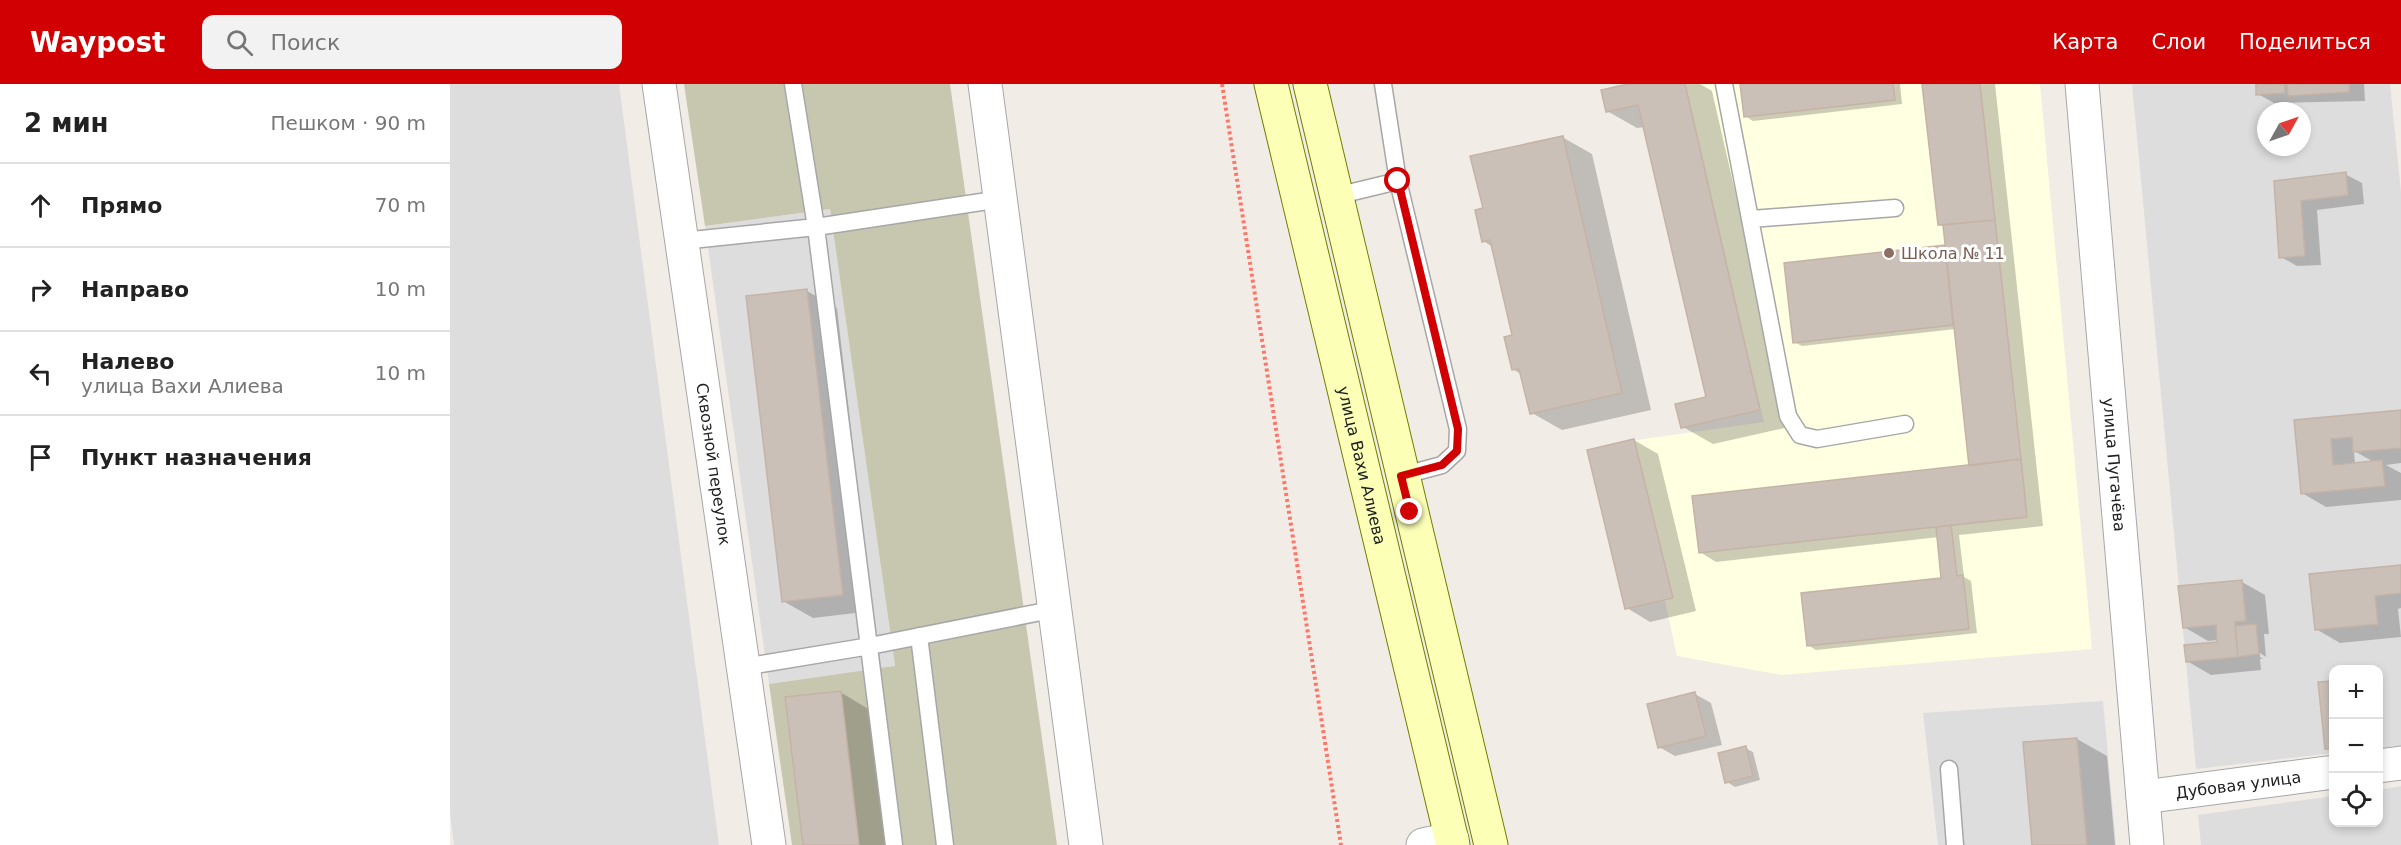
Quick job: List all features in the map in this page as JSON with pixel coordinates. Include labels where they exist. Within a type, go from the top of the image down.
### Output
[{"type":"main road","name":"улица Вахи Алиева","points":[[1271,84],[1443,843]]},
{"type":"main road","points":[[1310,84],[1401,476],[1491,845]]},
{"type":"street","name":"Сквозной переулок","points":[[659,84],[769,845]]},
{"type":"street","points":[[985,84],[1086,845]]},
{"type":"street","name":"улица Пугачёва","points":[[2082,84],[2147,845]]},
{"type":"street","points":[[2383,765],[2401,763]]},
{"type":"street","name":"Дубовая улица","points":[[2143,797],[2329,773]]},
{"type":"lane","points":[[793,84],[816,227],[894,845]]},
{"type":"lane","points":[[1383,84],[1398,181],[1458,429],[1457,451],[1442,465],[1401,476]]},
{"type":"lane","points":[[1724,84],[1788,416],[1800,435],[1817,439],[1905,424]]},
{"type":"lane","points":[[1336,196],[1398,181]]},
{"type":"lane","points":[[682,242],[816,227],[1001,199]]},
{"type":"lane","points":[[1751,219],[1895,208]]},
{"type":"lane","points":[[743,667],[870,646],[1056,609]]},
{"type":"lane","points":[[918,636],[945,845]]},
{"type":"lane","points":[[1949,769],[1955,845]]},
{"type":"path","points":[[1222,84],[1341,845]]},
{"type":"shaded area","points":[[450,84],[619,84],[719,845],[454,845],[450,813]]},
{"type":"shaded area","points":[[684,84],[950,84],[1057,845],[792,845],[769,684],[895,666],[830,209],[705,226]]},
{"type":"shaded area","name":"Школа № 11","points":[[1682,84],[2040,84],[2092,649],[1781,675],[1677,656],[1630,441],[1764,422]]},
{"type":"shaded area","points":[[2132,84],[2390,84],[2401,192],[2401,746],[2383,748],[2383,665],[2329,665],[2329,753],[2196,769]]},
{"type":"shaded area","points":[[830,209],[895,667],[769,684],[705,226]]},
{"type":"shaded area","points":[[2103,701],[2116,845],[1938,845],[1923,713]]},
{"type":"shaded area","points":[[2401,786],[2401,845],[2201,845],[2198,815],[2329,797],[2329,827],[2383,827],[2383,789]]},
{"type":"building","points":[[1628,84],[1685,84],[1760,410],[1681,428],[1675,404],[1706,397],[1638,105],[1606,112],[1601,90]]},
{"type":"building","points":[[1740,84],[1893,84],[1895,100],[1744,117]]},
{"type":"building","points":[[1922,84],[1980,84],[1995,220],[1938,225]]},
{"type":"building","points":[[2256,84],[2285,84],[2285,93],[2256,95]]},
{"type":"building","points":[[2287,84],[2349,84],[2349,92],[2288,96]]},
{"type":"building","points":[[1563,136],[1622,393],[1530,414],[1519,369],[1512,370],[1504,337],[1512,335],[1490,240],[1482,242],[1475,210],[1483,208],[1470,156]]},
{"type":"building","points":[[2346,172],[2348,195],[2301,201],[2305,256],[2279,258],[2274,181]]},
{"type":"building","points":[[1995,220],[2021,459],[1969,466],[1943,225]]},
{"type":"building","points":[[1945,245],[1953,325],[1793,343],[1784,263]]},
{"type":"building","points":[[807,289],[843,595],[782,602],[746,296]]},
{"type":"building","points":[[2401,410],[2401,448],[2353,452],[2352,437],[2331,439],[2333,465],[2382,460],[2385,486],[2301,494],[2294,420]]},
{"type":"building","points":[[1634,439],[1673,598],[1625,609],[1587,450]]},
{"type":"building","points":[[2021,459],[2027,517],[1699,553],[1692,496]]},
{"type":"building","points":[[1951,525],[1957,576],[1963,575],[1969,629],[1807,646],[1801,593],[1941,578],[1936,527]]},
{"type":"building","points":[[2401,565],[2401,593],[2375,596],[2378,624],[2315,630],[2309,574]]},
{"type":"building","points":[[2242,580],[2246,621],[2235,622],[2238,657],[2186,662],[2184,645],[2217,642],[2216,625],[2183,628],[2178,586]]},
{"type":"building","points":[[2256,624],[2259,654],[2238,657],[2235,626]]},
{"type":"building","points":[[2329,681],[2329,749],[2325,749],[2318,682]]},
{"type":"building","points":[[841,691],[859,845],[803,845],[785,697]]},
{"type":"building","points":[[1695,692],[1706,736],[1658,748],[1647,704]]},
{"type":"building","points":[[2077,738],[2087,845],[2032,845],[2023,742]]},
{"type":"building","points":[[1746,746],[1753,776],[1725,783],[1718,753]]},
{"type":"place","name":"Школа № 11","points":[[1889,253]]},
{"type":"route","points":[[1398,181],[1458,429],[1457,451],[1442,465],[1401,476],[1410,512]]}]
